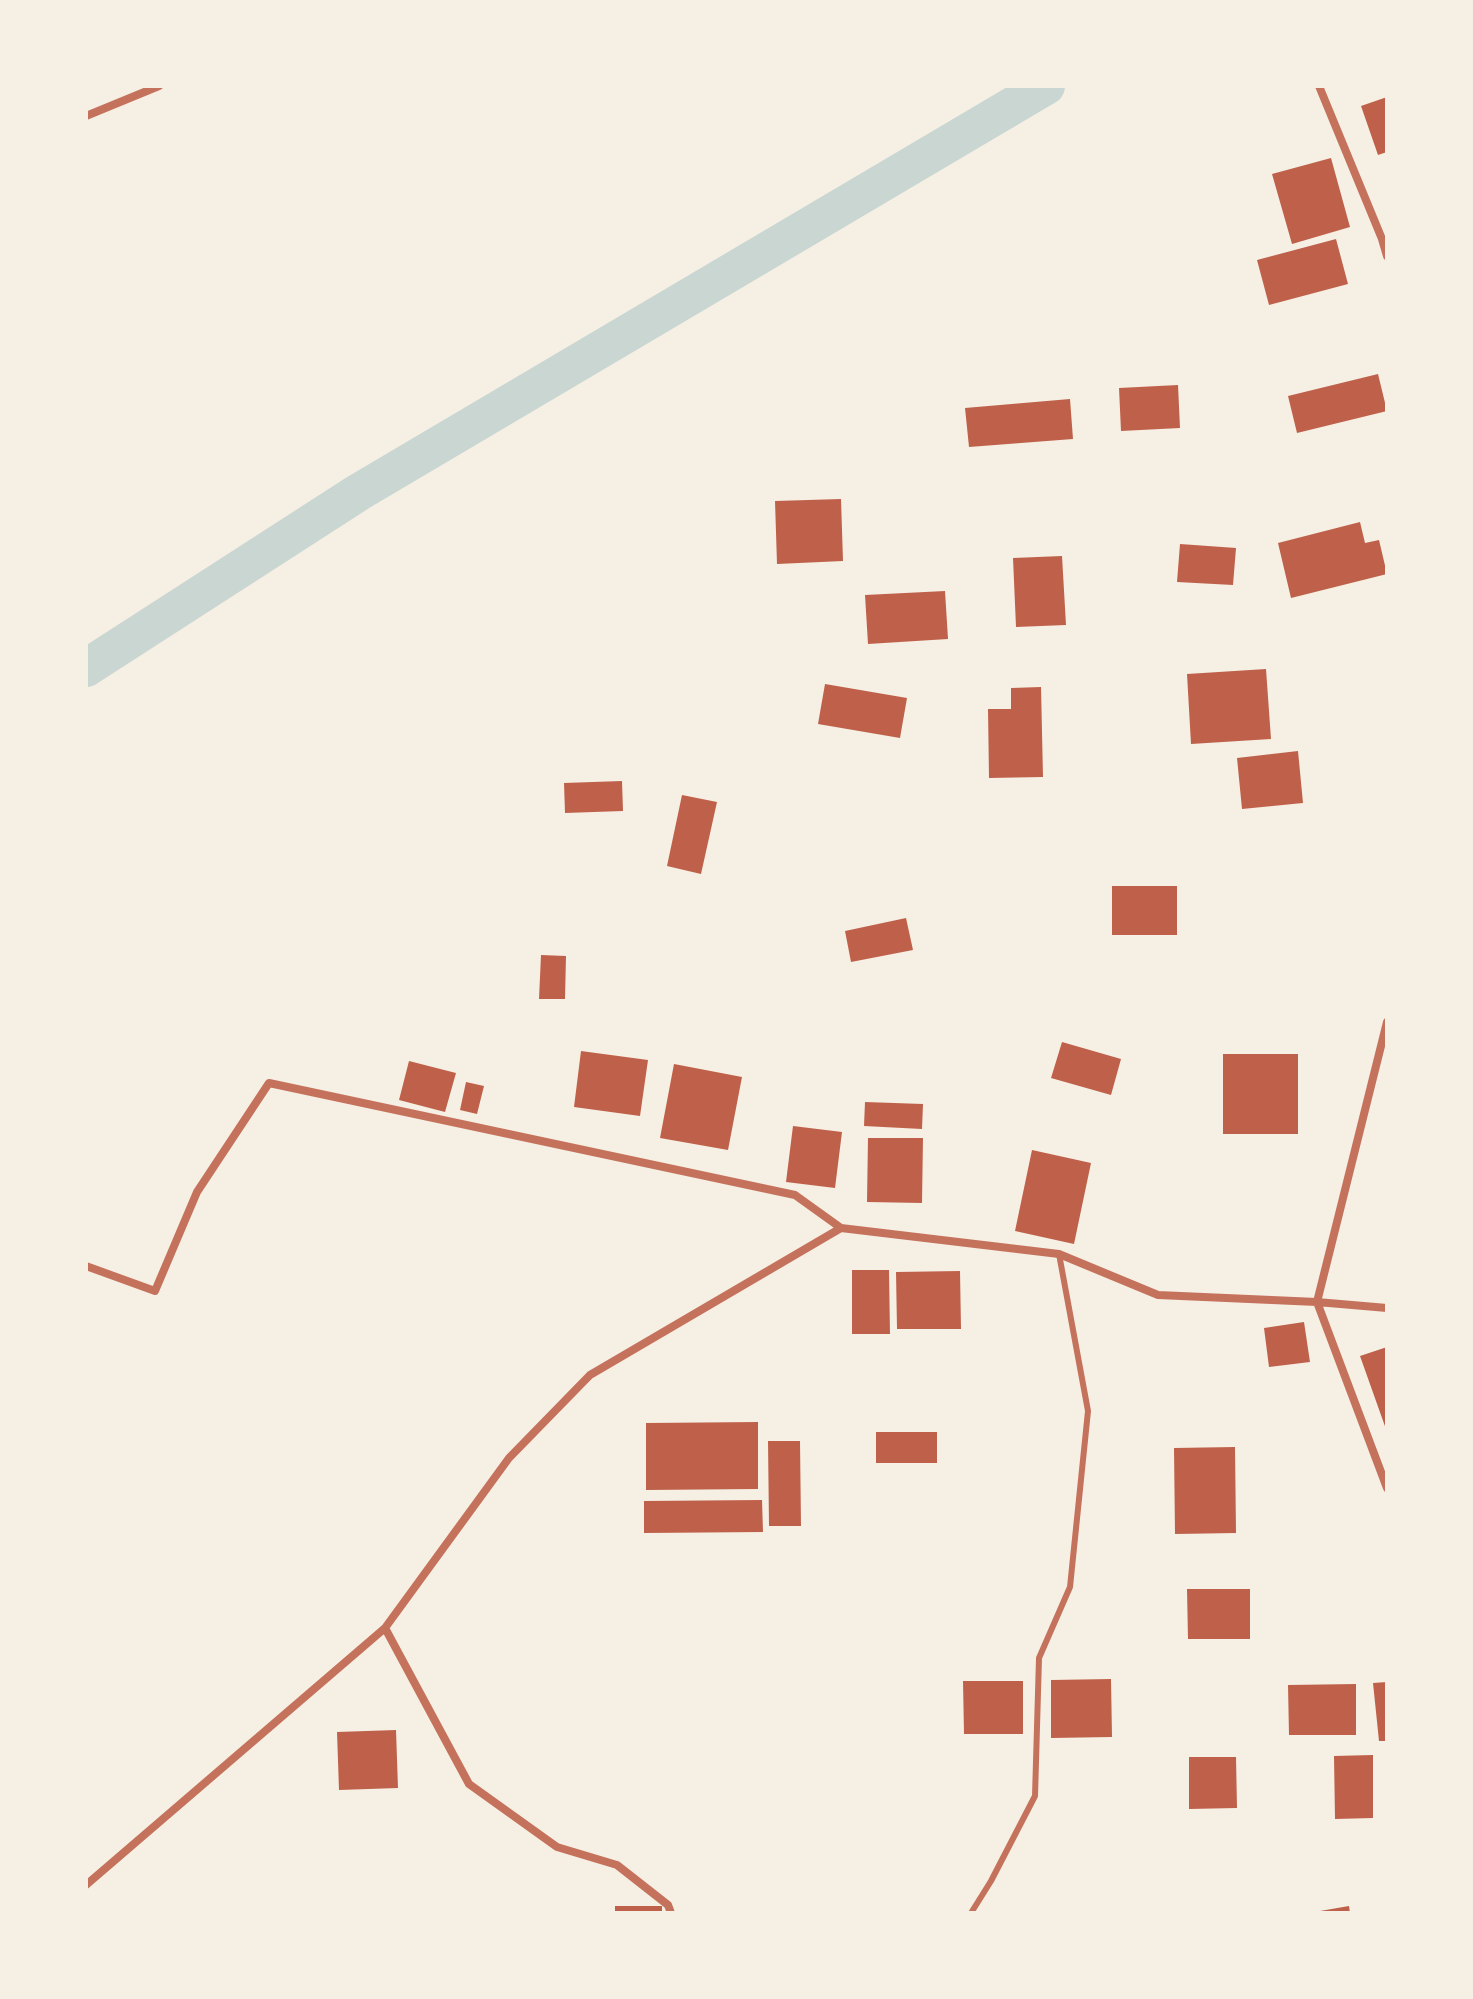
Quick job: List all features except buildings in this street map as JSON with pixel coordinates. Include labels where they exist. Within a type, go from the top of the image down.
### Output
[{"type":"street","points":[[86,116],[159,86]]},
{"type":"street","points":[[1319,86],[1387,256]]},
{"type":"street","points":[[1387,1022],[1317,1302],[1387,1488]]},
{"type":"street","points":[[86,1266],[155,1291],[197,1192],[269,1083],[795,1195],[841,1228],[1059,1254],[1158,1295],[1387,1308]]},
{"type":"street","points":[[86,1885],[385,1628],[509,1458],[590,1375],[841,1228]]},
{"type":"street","points":[[385,1628],[469,1784],[557,1847],[617,1865],[668,1905],[671,1913]]},
{"type":"lane","points":[[971,1913],[1035,1796],[1039,1658],[1070,1587],[1088,1411],[1059,1254]]},
{"type":"waterway","points":[[86,668],[359,492],[1046,86]]}]
